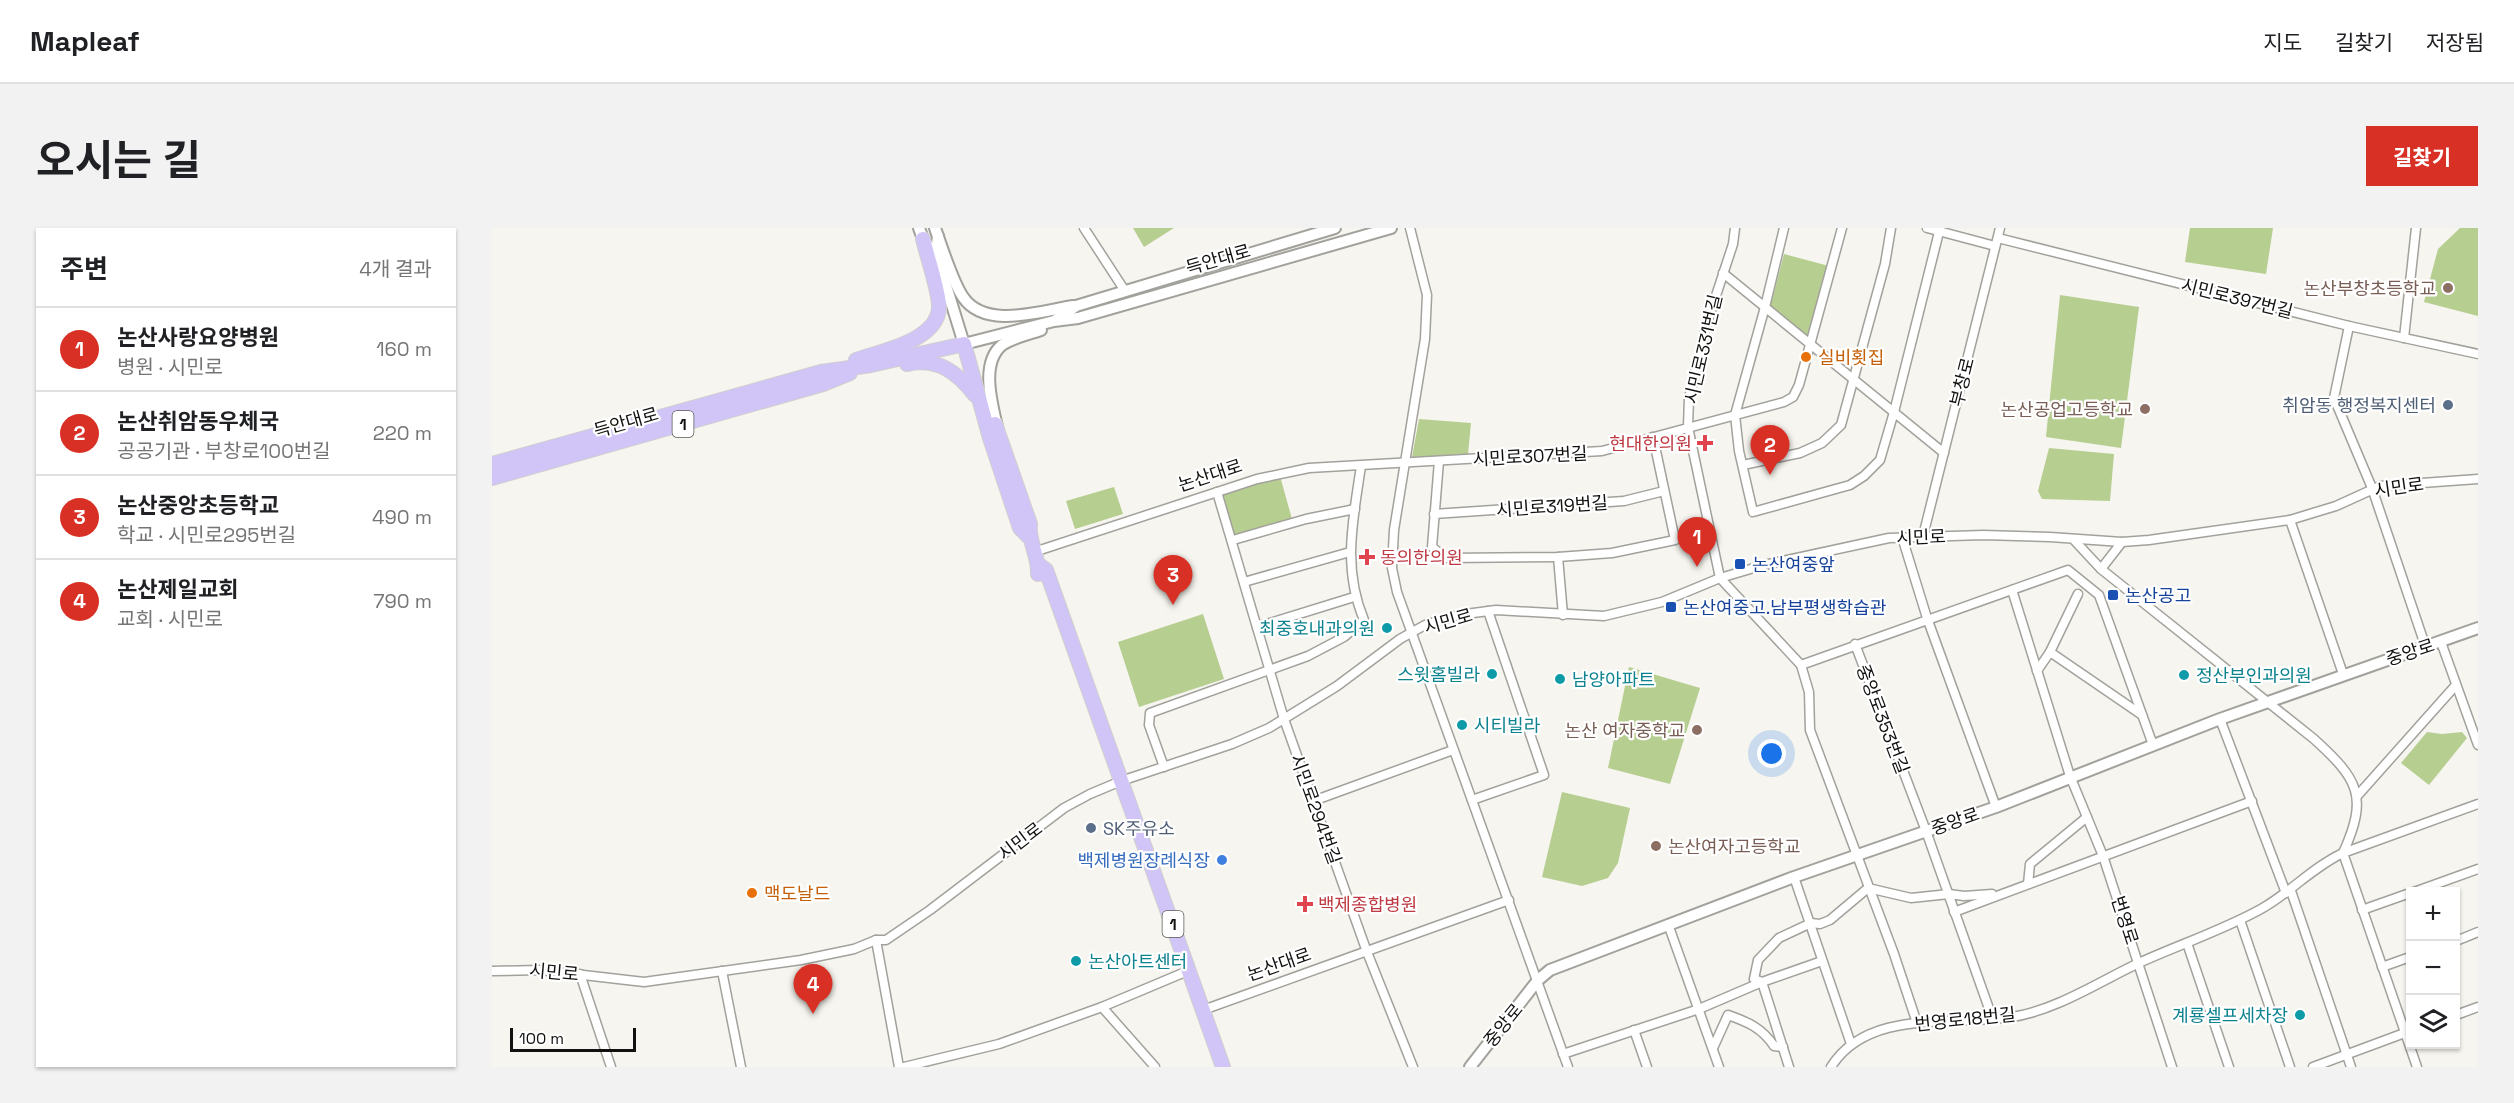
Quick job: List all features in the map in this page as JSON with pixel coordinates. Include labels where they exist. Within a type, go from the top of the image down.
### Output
[{"type":"main road","points":[[822,378],[911,341],[925,334],[933,324],[939,307],[921,234]]},
{"type":"main road","name":"득안대로","points":[[492,478],[871,364],[964,344]]},
{"type":"main road","name":"1","points":[[964,344],[979,400],[1020,528],[1029,537]]},
{"type":"main road","name":"1","points":[[822,378],[918,362],[934,363],[953,372],[964,381],[979,400]]},
{"type":"main road","name":"1","points":[[973,371],[979,381],[1030,524],[1029,537],[1036,559],[1046,570],[1223,1067]]},
{"type":"main road","name":"득안대로","points":[[492,464],[822,378]]},
{"type":"street","points":[[1084,228],[1125,291]]},
{"type":"street","name":"득안대로","points":[[1054,321],[1076,306],[1335,228]]},
{"type":"street","name":"득안대로","points":[[964,344],[1054,321],[1078,318],[1391,228]]},
{"type":"street","points":[[1410,228],[1427,295],[1425,339],[1403,463],[1394,530],[1392,568],[1410,633],[1568,1067]]},
{"type":"street","name":"시민로331번길","points":[[1720,578],[1688,427],[1689,398],[1706,326],[1733,244],[1735,228]]},
{"type":"street","points":[[1784,228],[1735,415],[1738,451],[1753,512],[1850,485],[1864,476],[1880,460],[1939,230]]},
{"type":"street","points":[[1810,345],[1842,228]]},
{"type":"street","points":[[1743,465],[1800,453],[1822,443],[1841,425],[1885,264],[1891,228]]},
{"type":"street","name":"시민로397번길","points":[[1927,228],[1997,242],[2349,326],[2478,354]]},
{"type":"street","name":"부창로","points":[[1923,536],[2000,228]]},
{"type":"street","points":[[2404,338],[2416,228]]},
{"type":"street","points":[[936,232],[936,253],[964,344]]},
{"type":"street","points":[[936,232],[963,298],[975,309],[993,316],[1014,316],[1076,306]]},
{"type":"street","points":[[921,234],[936,253]]},
{"type":"street","points":[[1723,273],[1944,453]]},
{"type":"street","points":[[998,435],[990,376],[996,353],[1002,345],[1078,318]]},
{"type":"street","points":[[2349,326],[2334,398],[2373,488],[2426,648]]},
{"type":"street","name":"시민로307번길","points":[[1403,463],[1602,451],[1735,415],[1794,397],[1810,345]]},
{"type":"street","points":[[1439,461],[1432,547],[1446,558],[1558,557],[1612,553],[1675,540],[1653,438]]},
{"type":"street","name":"논산대로","points":[[1036,559],[1217,492],[1290,471],[1403,463]]},
{"type":"street","points":[[1164,767],[1149,725],[1150,713],[1308,656],[1344,637],[1364,620],[1354,597],[1350,552],[1361,466]]},
{"type":"street","name":"시민로","points":[[492,971],[519,969],[644,982],[801,960],[854,949],[876,940],[886,940],[908,927],[1064,808],[1121,781],[1232,744],[1284,719],[1337,686],[1410,633],[1445,618],[1488,611],[1604,616],[1662,602],[1720,578],[1860,543],[1902,537],[2050,537],[2122,542],[2187,536],[2290,520],[2336,506],[2373,488],[2398,483],[2442,483],[2478,479]]},
{"type":"street","name":"시민로319번길","points":[[1434,514],[1624,501],[1664,491]]},
{"type":"street","name":"시민로294번길","points":[[1217,492],[1284,719],[1367,952],[1413,1067]]},
{"type":"street","points":[[1233,540],[1306,519],[1355,509]]},
{"type":"street","points":[[2290,520],[2343,674]]},
{"type":"street","points":[[1902,537],[1927,618],[1996,807]]},
{"type":"street","points":[[2074,540],[2101,569],[2338,760],[2358,795],[2356,820],[2343,853],[2382,967],[2406,1027]]},
{"type":"street","points":[[2101,569],[2122,542]]},
{"type":"street","points":[[1244,582],[1350,552]]},
{"type":"street","points":[[1558,557],[1563,615]]},
{"type":"street","name":"중앙로353번길","points":[[1992,1017],[1926,831],[1855,644],[2067,570],[2099,595],[2142,716]]},
{"type":"street","points":[[1720,578],[1801,665],[1809,692],[1810,730],[1894,954],[1917,1023]]},
{"type":"street","name":"번영로","points":[[2012,590],[2070,776],[2103,856],[2172,1067]]},
{"type":"street","points":[[2037,671],[2050,652],[2078,594]]},
{"type":"street","points":[[1257,627],[1354,597]]},
{"type":"street","points":[[1472,800],[1544,775],[1488,611]]},
{"type":"street","name":"중앙로","points":[[1470,1067],[1538,980],[1550,970],[1794,877],[1996,807],[2220,719],[2478,628]]},
{"type":"street","points":[[2441,642],[2456,685],[2475,727],[2478,744]]},
{"type":"street","points":[[1801,665],[1855,644]]},
{"type":"street","points":[[2050,652],[2142,716],[2153,745]]},
{"type":"street","points":[[2358,795],[2456,685]]},
{"type":"street","points":[[2220,719],[2288,892],[2351,1067]]},
{"type":"street","points":[[1313,801],[1453,750]]},
{"type":"street","points":[[1954,912],[2252,801]]},
{"type":"street","name":"번영로18번길","points":[[1832,1067],[1851,1044],[1873,1033],[1917,1023],[2011,1017],[2034,1011],[2240,920],[2288,892],[2314,871],[2343,853],[2478,804]]},
{"type":"street","points":[[2028,884],[2030,864],[2087,817]]},
{"type":"street","points":[[2426,887],[2478,869]]},
{"type":"street","points":[[1794,877],[1851,1044]]},
{"type":"street","points":[[1868,888],[1911,898],[1949,894],[1964,896],[2004,893]]},
{"type":"street","points":[[1762,982],[1754,979],[1758,960],[1779,938],[1811,922],[1820,924],[1830,920],[1868,888]]},
{"type":"street","points":[[2362,910],[2406,894]]},
{"type":"street","name":"논산대로","points":[[1203,1010],[1509,900]]},
{"type":"street","points":[[2240,920],[2290,1067]]},
{"type":"street","points":[[1668,924],[1719,1067]]},
{"type":"street","points":[[2460,940],[2478,933]]},
{"type":"street","points":[[876,940],[898,1067]]},
{"type":"street","points":[[2187,944],[2229,1067]]},
{"type":"street","points":[[2382,967],[2406,958]]},
{"type":"street","points":[[1563,1054],[1699,1009],[1762,982],[1822,961]]},
{"type":"street","points":[[904,1067],[999,1044],[1157,986],[1190,970]]},
{"type":"street","points":[[722,971],[741,1067]]},
{"type":"street","points":[[580,974],[611,1067]]},
{"type":"street","points":[[1762,982],[1790,1067]]},
{"type":"street","points":[[1102,1007],[1155,1067]]},
{"type":"street","points":[[2460,1014],[2478,1007]]},
{"type":"street","points":[[1713,1048],[1728,1015],[1753,1024],[1766,1033],[1774,1046],[1783,1047]]},
{"type":"street","points":[[1634,1030],[1647,1067]]},
{"type":"street","points":[[2313,1067],[2406,1033]]},
{"type":"street","points":[[2412,1049],[2417,1067]]},
{"type":"green space","points":[[1133,228],[1174,228],[1144,247]]},
{"type":"green space","points":[[2190,228],[2273,228],[2266,274],[2185,262]]},
{"type":"green space","points":[[2460,228],[2478,228],[2478,316],[2424,302],[2438,249]]},
{"type":"green space","points":[[1784,254],[1829,266],[1809,338],[1770,307]]},
{"type":"green space","points":[[2060,295],[2139,307],[2121,448],[2046,437]]},
{"type":"green space","points":[[1419,419],[1471,423],[1468,454],[1412,457]]},
{"type":"green space","points":[[2049,448],[2114,454],[2110,501],[2042,499],[2038,491]]},
{"type":"green space","points":[[1280,476],[1292,519],[1234,536],[1221,494]]},
{"type":"green space","points":[[1114,487],[1123,514],[1075,529],[1066,501]]},
{"type":"green space","points":[[1203,614],[1224,679],[1139,707],[1118,642]]},
{"type":"green space","points":[[1629,667],[1700,688],[1670,784],[1608,768]]},
{"type":"green space","points":[[2427,732],[2442,734],[2462,732],[2467,738],[2429,785],[2401,763]]},
{"type":"green space","points":[[1562,792],[1630,808],[1618,863],[1608,878],[1582,886],[1542,877]]},
{"type":"place","name":"논산부창초등학교","points":[[2448,288]]},
{"type":"place","name":"실비횟집","points":[[1806,357]]},
{"type":"place","name":"취암동 행정복지센터","points":[[2448,405]]},
{"type":"place","name":"논산공업고등학교","points":[[2145,409]]},
{"type":"place","name":"현대한의원","points":[[1705,443]]},
{"type":"place","name":"논산취암동우체국","points":[[1770,475]]},
{"type":"place","name":"동의한의원","points":[[1367,557]]},
{"type":"place","name":"논산여중앞","points":[[1740,564]]},
{"type":"place","name":"논산사랑요양병원","points":[[1697,567]]},
{"type":"place","name":"논산공고","points":[[2113,595]]},
{"type":"place","name":"논산중앙초등학교","points":[[1173,605]]},
{"type":"place","name":"논산여중고.남부평생학습관","points":[[1671,607]]},
{"type":"place","name":"최중호내과의원","points":[[1387,628]]},
{"type":"place","name":"스윗홈빌라","points":[[1492,674]]},
{"type":"place","name":"정산부인과의원","points":[[2184,675]]},
{"type":"place","name":"남양아파트","points":[[1560,679]]},
{"type":"place","name":"시티빌라","points":[[1462,725]]},
{"type":"place","name":"논산 여자중학교","points":[[1697,730]]},
{"type":"place","name":"SK주유소","points":[[1091,828]]},
{"type":"place","name":"논산여자고등학교","points":[[1656,846]]},
{"type":"place","name":"백제병원장례식장","points":[[1222,860]]},
{"type":"place","name":"맥도날드","points":[[752,893]]},
{"type":"place","name":"백제종합병원","points":[[1305,904]]},
{"type":"place","name":"논산아트센터","points":[[1076,961]]},
{"type":"place","name":"논산제일교회","points":[[813,1014]]},
{"type":"place","name":"계룡셀프세차장","points":[[2300,1015]]}]
